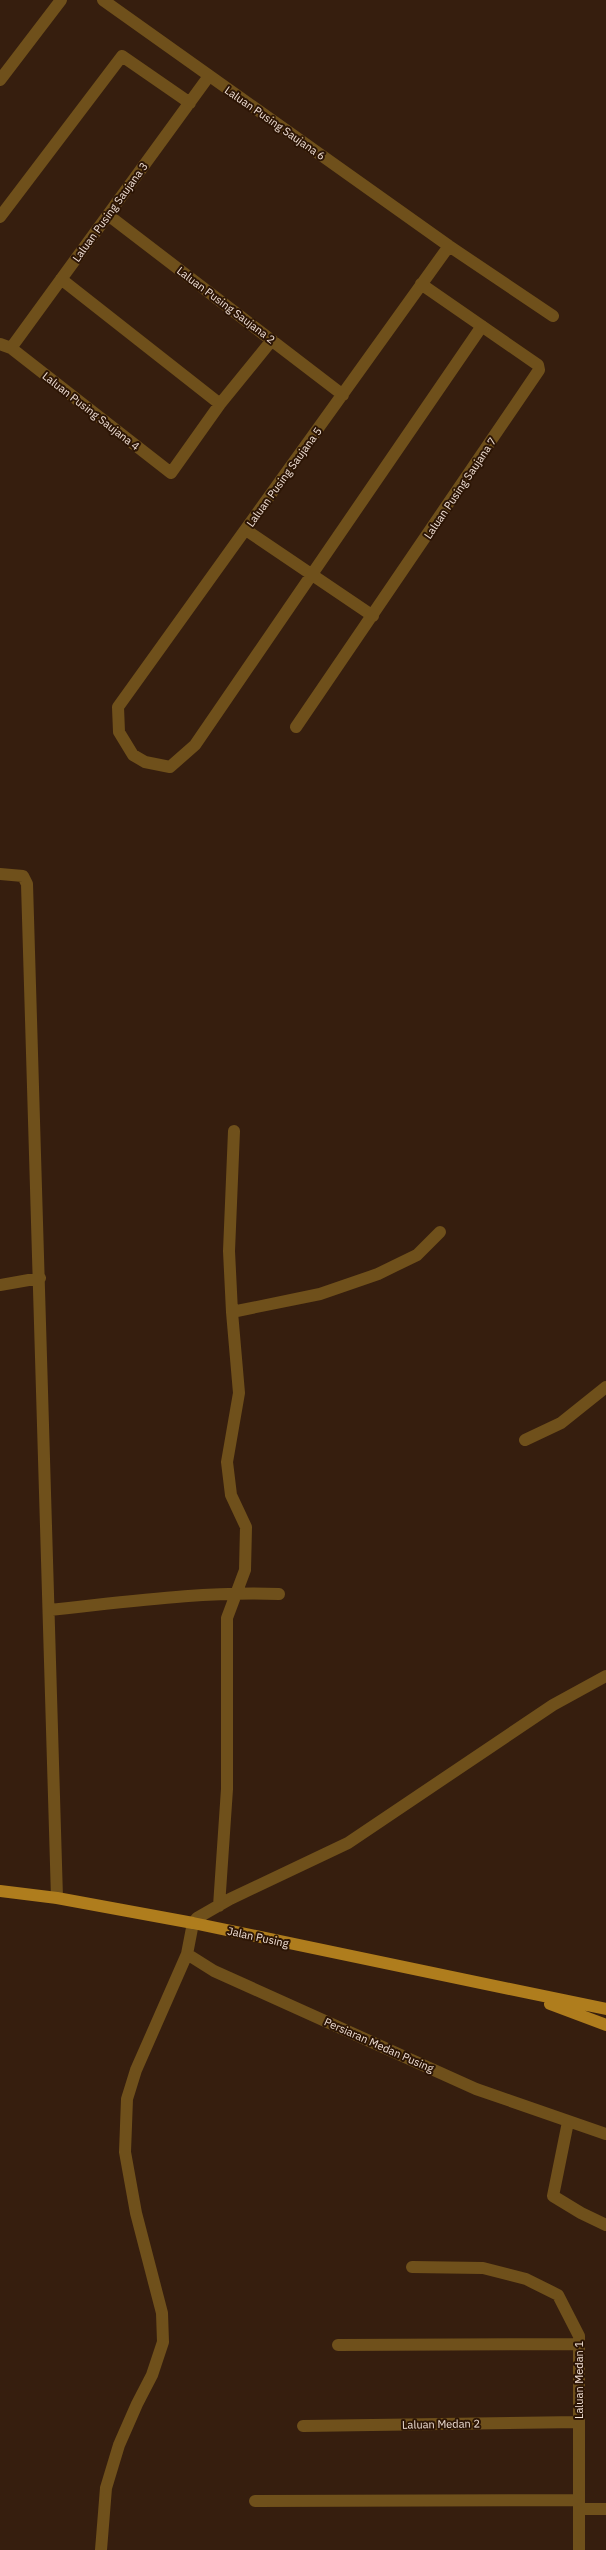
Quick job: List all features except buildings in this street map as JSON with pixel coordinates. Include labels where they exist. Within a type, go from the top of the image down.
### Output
[{"type":"main road","name":"Jalan Pusing","points":[[0,1891],[57,1898],[193,1923],[606,2009]]},
{"type":"main road","name":"Jalan Pusing","points":[[516,1991],[606,2025]]},
{"type":"street","points":[[0,80],[61,0]]},
{"type":"street","name":"Laluan Pusing Saujana 6","points":[[103,0],[449,246],[553,316]]},
{"type":"street","points":[[0,217],[122,56],[190,103]]},
{"type":"street","name":"Laluan Pusing Saujana 3","points":[[5,346],[61,279],[209,76]]},
{"type":"street","name":"Laluan Pusing Saujana 2","points":[[108,215],[343,395]]},
{"type":"street","name":"Laluan Pusing Saujana 5","points":[[312,573],[195,745],[170,767],[145,762],[134,756],[119,732],[118,707],[449,246]]},
{"type":"street","points":[[61,279],[220,404],[272,340]]},
{"type":"street","name":"Laluan Pusing Saujana 7","points":[[296,727],[539,370],[538,365],[421,284]]},
{"type":"street","points":[[312,573],[482,326]]},
{"type":"street","name":"Laluan Pusing Saujana 4","points":[[5,346],[171,473],[220,404]]},
{"type":"street","points":[[246,530],[312,573],[373,616]]},
{"type":"street","points":[[0,874],[23,876],[27,884],[40,1278],[57,1898]]},
{"type":"street","points":[[219,1906],[227,1788],[227,1618],[245,1570],[246,1527],[231,1495],[227,1462],[239,1392],[232,1312],[229,1252],[234,1130]]},
{"type":"street","points":[[232,1312],[320,1294],[378,1274],[417,1255],[440,1232]]},
{"type":"street","points":[[0,1284],[40,1278]]},
{"type":"street","points":[[525,1440],[561,1423],[606,1387]]},
{"type":"street","points":[[49,1610],[236,1592],[279,1594]]},
{"type":"street","points":[[101,2550],[106,2488],[119,2445],[137,2404],[152,2375],[163,2342],[162,2313],[136,2213],[125,2152],[127,2099],[136,2070],[187,1954],[193,1923],[197,1918],[230,1899],[348,1843],[553,1705],[606,1676]]},
{"type":"street","name":"Persiaran Medan Pusing","points":[[187,1954],[214,1971],[476,2089],[606,2134]]},
{"type":"street","points":[[568,2122],[554,2196],[581,2213],[606,2225]]},
{"type":"street","name":"Laluan Medan 1","points":[[412,2267],[483,2268],[526,2279],[558,2295],[579,2336],[579,2550]]},
{"type":"street","points":[[338,2345],[579,2344]]},
{"type":"street","name":"Laluan Medan 2","points":[[303,2426],[579,2422]]},
{"type":"street","points":[[255,2501],[579,2505],[606,2509]]}]
